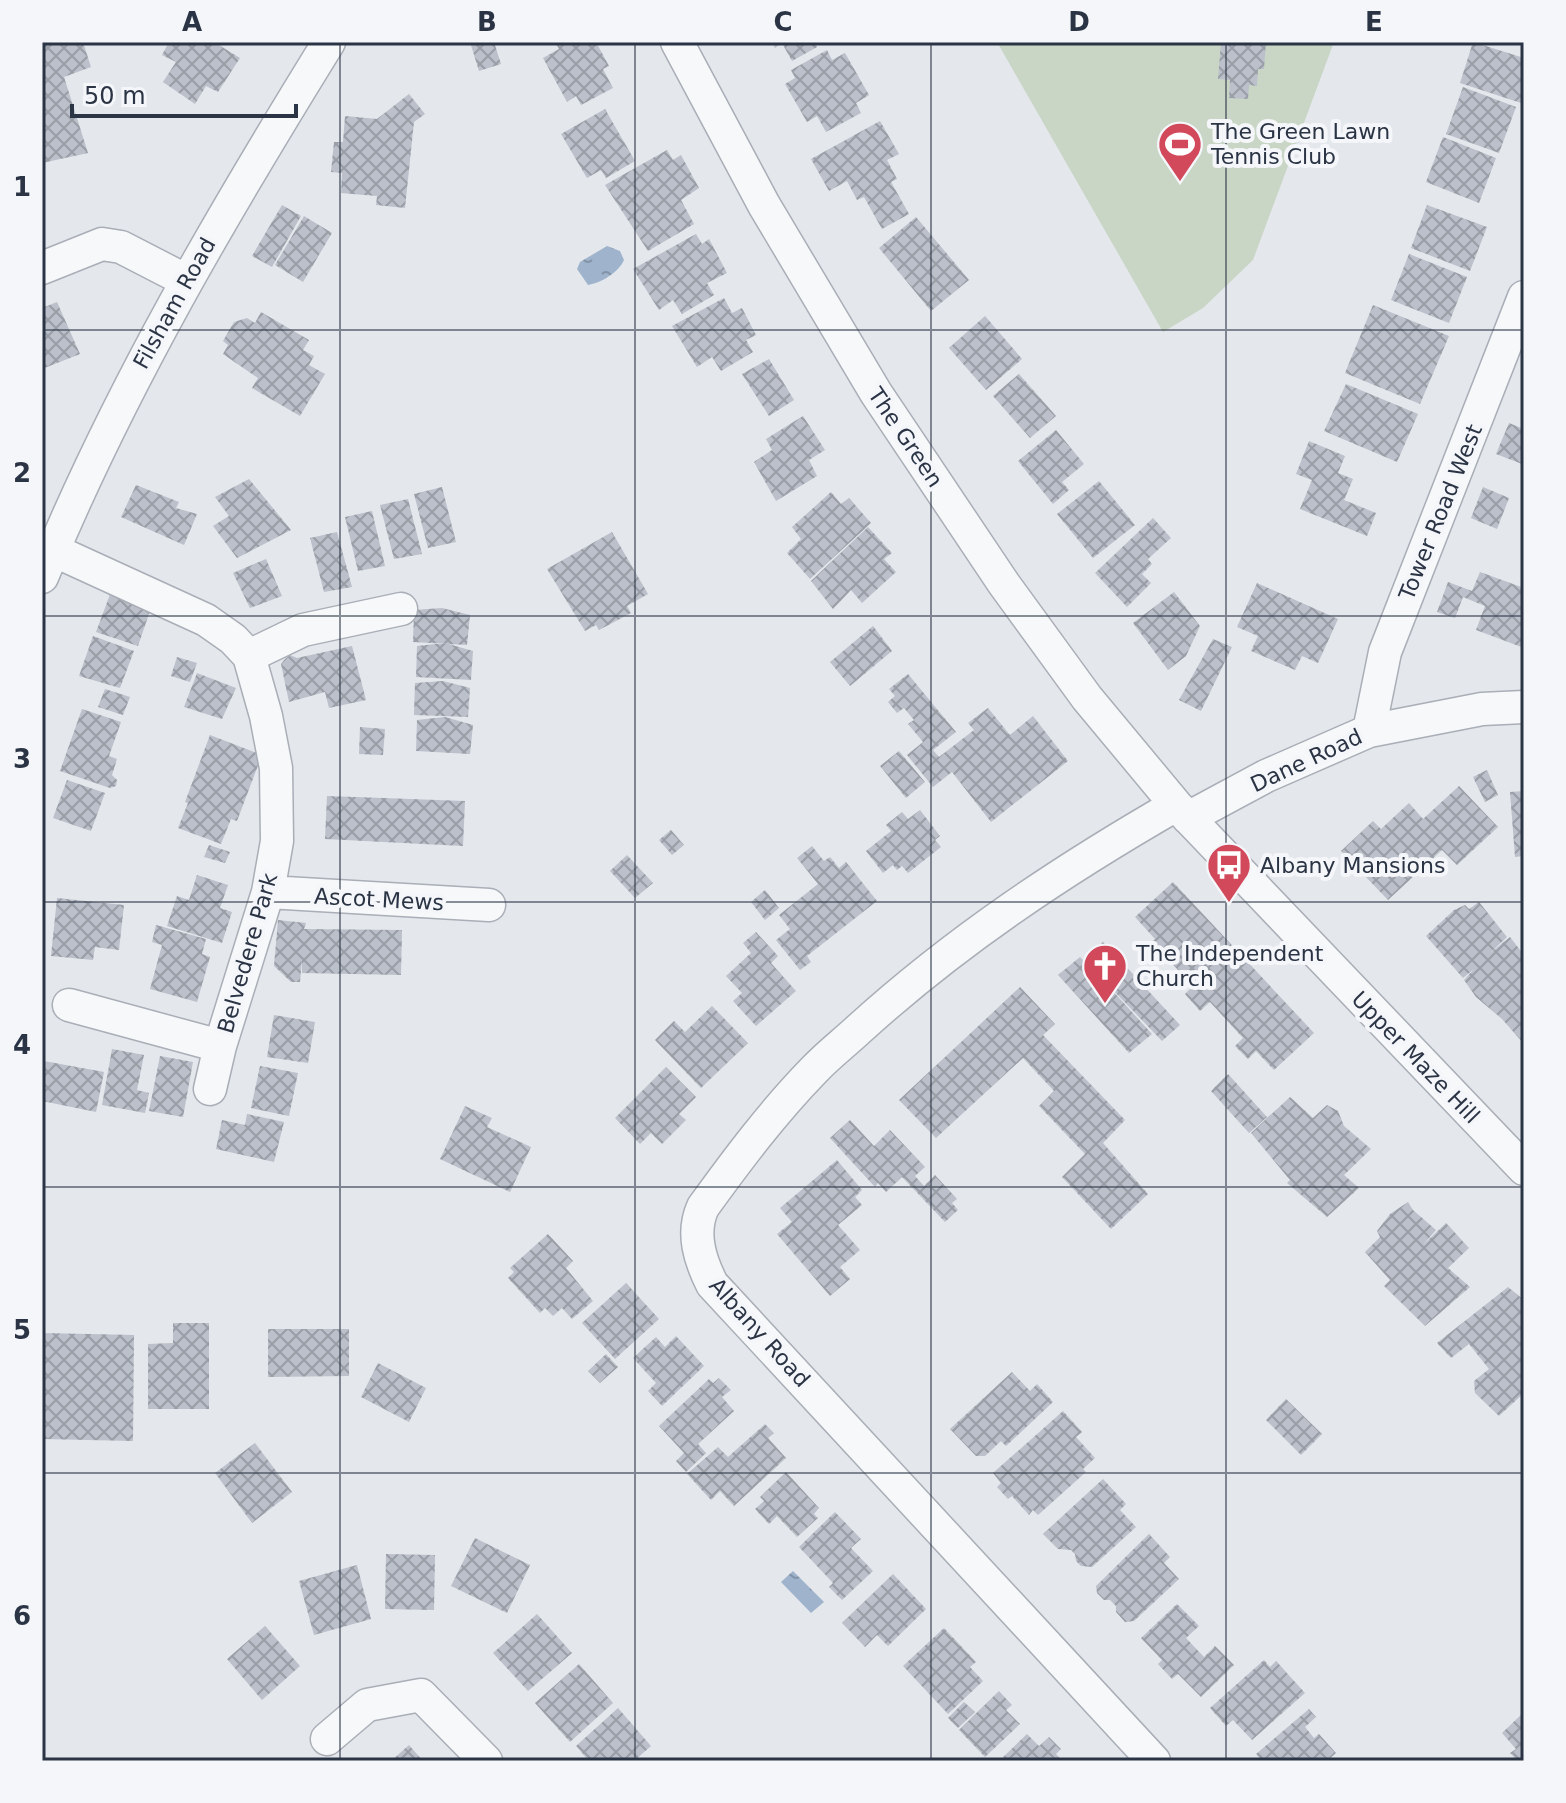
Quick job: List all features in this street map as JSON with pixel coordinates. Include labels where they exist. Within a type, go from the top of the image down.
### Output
[{"type":"street","name":"Filsham Road","points":[[47,564],[110,422],[185,280],[329,42]]},
{"type":"street","name":"The Green","points":[[677,42],[764,205],[876,393],[1004,584],[1087,698],[1182,811]]},
{"type":"street","points":[[42,268],[102,244],[129,250],[185,280]]},
{"type":"street","name":"Tower Road West","points":[[1369,731],[1385,652],[1524,297]]},
{"type":"street","points":[[47,564],[206,620],[233,639],[249,656],[303,630],[401,609]]},
{"type":"street","name":"Belvedere Park","points":[[210,1089],[220,1046],[268,892],[277,841],[276,768],[266,716],[249,656]]},
{"type":"street","name":"Dane Road","points":[[1182,811],[1369,731],[1482,709],[1524,707]]},
{"type":"street","name":"Upper Maze Hill","points":[[1182,811],[1524,1169]]},
{"type":"street","name":"Albany Road","points":[[1154,1761],[712,1284],[701,1261],[697,1236],[703,1207],[738,1159],[814,1069],[913,980],[985,925],[1110,843],[1182,811]]},
{"type":"street","name":"Ascot Mews","points":[[268,892],[489,905]]},
{"type":"street","name":"Belvedere Park","points":[[69,1005],[220,1046]]},
{"type":"street","points":[[327,1739],[367,1705],[421,1695],[486,1761]]},
{"type":"green space","name":"The Green Lawn Tennis Club","points":[[997,42],[1334,42],[1253,260],[1203,308],[1163,332]]},
{"type":"water","points":[[607,246],[620,251],[624,260],[609,276],[588,285],[577,269],[580,262]]},
{"type":"water","points":[[793,1571],[824,1602],[811,1613],[781,1582]]},
{"type":"building","points":[[42,42],[83,42],[91,67],[64,77],[88,153],[42,163]]},
{"type":"building","points":[[169,42],[214,42],[240,58],[218,92],[206,86],[195,104],[163,82],[176,62],[162,55]]},
{"type":"building","points":[[470,42],[494,42],[501,64],[479,71]]},
{"type":"building","points":[[555,42],[596,42],[609,66],[603,69],[613,88],[581,105],[576,96],[567,102],[543,58],[559,49]]},
{"type":"building","points":[[772,42],[814,42],[817,47],[792,61],[782,43],[775,48]]},
{"type":"building","points":[[1221,42],[1266,42],[1264,69],[1258,69],[1257,86],[1249,85],[1248,99],[1229,98],[1230,80],[1218,79]]},
{"type":"building","points":[[1473,42],[1524,58],[1524,104],[1460,83]]},
{"type":"building","points":[[827,50],[832,60],[845,53],[869,95],[856,103],[861,113],[826,132],[817,116],[807,122],[785,84],[795,78],[791,70]]},
{"type":"building","points":[[1463,87],[1516,107],[1499,153],[1446,134]]},
{"type":"building","points":[[409,94],[425,114],[414,122],[405,208],[376,205],[377,196],[341,193],[342,173],[331,172],[334,142],[343,142],[345,116],[377,119]]},
{"type":"building","points":[[605,109],[635,161],[606,178],[601,170],[587,178],[561,134]]},
{"type":"building","points":[[880,121],[899,154],[887,160],[897,179],[891,182],[909,214],[882,229],[864,197],[857,200],[847,181],[829,191],[811,159]]},
{"type":"building","points":[[1443,137],[1496,158],[1479,203],[1426,182]]},
{"type":"building","points":[[667,150],[673,160],[681,155],[699,188],[681,200],[694,224],[648,251],[605,185]]},
{"type":"building","points":[[282,205],[301,216],[272,267],[252,256]]},
{"type":"building","points":[[1427,205],[1487,227],[1470,271],[1411,248]]},
{"type":"building","points":[[304,216],[332,233],[303,282],[275,265]]},
{"type":"building","points":[[916,217],[969,280],[931,311],[879,248]]},
{"type":"building","points":[[696,234],[702,244],[709,239],[727,273],[707,283],[714,295],[682,314],[673,300],[659,310],[633,269]]},
{"type":"building","points":[[1409,254],[1467,277],[1449,323],[1391,300]]},
{"type":"building","points":[[724,298],[732,313],[742,308],[756,335],[746,340],[753,352],[721,371],[712,357],[697,367],[672,326]]},
{"type":"building","points":[[57,302],[80,354],[42,369],[42,308]]},
{"type":"building","points":[[1373,305],[1449,336],[1420,404],[1345,373]]},
{"type":"building","points":[[261,312],[309,340],[303,350],[314,356],[309,365],[325,374],[300,416],[252,388],[258,378],[223,354],[228,345],[223,341],[234,322],[247,318],[255,323]]},
{"type":"building","points":[[985,316],[1022,359],[986,390],[949,348]]},
{"type":"building","points":[[769,359],[794,400],[769,416],[742,374]]},
{"type":"building","points":[[1019,374],[1056,416],[1030,438],[993,396]]},
{"type":"building","points":[[1346,384],[1418,414],[1397,462],[1324,431]]},
{"type":"building","points":[[803,416],[825,450],[809,460],[817,476],[776,501],[754,462],[772,450],[766,439]]},
{"type":"building","points":[[1509,423],[1524,429],[1522,464],[1496,454]]},
{"type":"building","points":[[1056,430],[1084,464],[1062,482],[1069,490],[1053,504],[1018,461]]},
{"type":"building","points":[[1309,441],[1345,456],[1338,473],[1353,479],[1344,500],[1376,513],[1367,536],[1300,509],[1312,480],[1296,474]]},
{"type":"building","points":[[249,479],[291,530],[237,558],[213,526],[229,516],[215,497]]},
{"type":"building","points":[[1099,481],[1135,525],[1093,558],[1057,514]]},
{"type":"building","points":[[136,485],[179,502],[176,508],[197,514],[184,545],[121,517]]},
{"type":"building","points":[[442,487],[456,542],[428,548],[414,494]]},
{"type":"building","points":[[1483,487],[1509,498],[1497,529],[1471,518]]},
{"type":"building","points":[[831,492],[841,504],[849,498],[871,523],[810,579],[787,553],[801,539],[792,527]]},
{"type":"building","points":[[408,499],[422,554],[394,559],[380,505]]},
{"type":"building","points":[[372,511],[385,566],[358,571],[345,517]]},
{"type":"building","points":[[1153,518],[1171,538],[1148,559],[1152,564],[1142,574],[1151,583],[1127,607],[1095,573]]},
{"type":"building","points":[[868,527],[892,553],[884,559],[896,572],[862,603],[851,590],[833,609],[811,581]]},
{"type":"building","points":[[337,532],[352,587],[324,592],[310,538]]},
{"type":"building","points":[[612,532],[648,594],[627,606],[631,613],[599,630],[596,625],[585,631],[547,569]]},
{"type":"building","points":[[266,559],[282,596],[250,608],[233,573]]},
{"type":"building","points":[[1480,572],[1524,588],[1524,648],[1476,630],[1485,606],[1463,597],[1455,618],[1437,612],[1448,582],[1472,591]]},
{"type":"building","points":[[1257,583],[1338,619],[1318,663],[1302,656],[1295,670],[1251,651],[1258,636],[1237,627]]},
{"type":"building","points":[[112,589],[153,602],[138,646],[96,632]]},
{"type":"building","points":[[1174,592],[1200,626],[1186,656],[1168,670],[1133,623]]},
{"type":"building","points":[[442,608],[470,615],[467,645],[413,642],[414,610]]},
{"type":"building","points":[[873,626],[892,651],[850,686],[830,662]]},
{"type":"building","points":[[93,636],[134,651],[120,688],[79,676]]},
{"type":"building","points":[[1213,639],[1232,647],[1201,711],[1179,700]]},
{"type":"building","points":[[445,643],[473,651],[471,680],[416,677],[417,646]]},
{"type":"building","points":[[352,646],[366,700],[329,708],[325,692],[289,702],[281,664],[285,659],[290,655],[297,658]]},
{"type":"building","points":[[177,657],[197,663],[190,682],[171,676]]},
{"type":"building","points":[[197,673],[236,688],[222,719],[184,707]]},
{"type":"building","points":[[908,674],[956,732],[933,750],[939,757],[974,730],[968,723],[988,708],[1010,735],[1033,716],[1068,761],[991,822],[952,772],[933,787],[907,755],[923,742],[908,724],[914,720],[904,708],[897,713],[888,702],[895,696],[889,689]]},
{"type":"building","points":[[443,681],[470,688],[468,717],[414,715],[415,683]]},
{"type":"building","points":[[105,689],[130,697],[123,715],[98,707]]},
{"type":"building","points":[[82,709],[121,722],[109,756],[117,759],[112,775],[117,780],[116,786],[110,788],[60,771]]},
{"type":"building","points":[[445,717],[473,725],[470,754],[416,751],[417,720]]},
{"type":"building","points":[[360,727],[385,729],[383,755],[359,754]]},
{"type":"building","points":[[210,735],[262,755],[237,821],[231,819],[221,844],[178,828]]},
{"type":"building","points":[[899,751],[925,782],[906,798],[880,766]]},
{"type":"building","points":[[1487,770],[1498,795],[1485,802],[1473,777]]},
{"type":"building","points":[[67,780],[105,793],[91,831],[53,818]]},
{"type":"building","points":[[1459,786],[1498,827],[1457,865],[1442,850],[1388,900],[1341,851],[1373,821],[1381,829],[1409,803],[1423,819]]},
{"type":"building","points":[[1524,791],[1524,856],[1515,857],[1510,792]]},
{"type":"building","points":[[327,796],[465,801],[463,846],[325,839]]},
{"type":"building","points":[[920,810],[940,836],[935,840],[941,847],[908,873],[902,866],[897,870],[893,865],[883,873],[866,851],[891,831],[886,825],[902,812],[908,819]]},
{"type":"building","points":[[671,830],[684,845],[672,855],[659,840]]},
{"type":"building","points":[[209,845],[230,852],[225,863],[204,857]]},
{"type":"building","points":[[812,846],[824,861],[830,857],[839,868],[846,862],[877,901],[807,956],[811,962],[800,970],[776,940],[790,929],[779,915],[818,884],[797,858]]},
{"type":"building","points":[[627,855],[653,883],[635,898],[610,871]]},
{"type":"building","points":[[197,875],[228,885],[220,908],[232,912],[222,943],[167,926],[177,896],[189,900]]},
{"type":"building","points":[[1173,882],[1314,1033],[1274,1070],[1256,1051],[1248,1059],[1235,1046],[1243,1038],[1210,1002],[1200,1011],[1185,994],[1193,986],[1164,955],[1154,965],[1141,951],[1155,939],[1135,917]]},
{"type":"building","points":[[765,890],[779,908],[765,920],[751,902]]},
{"type":"building","points":[[57,898],[124,905],[119,950],[95,947],[93,960],[51,956]]},
{"type":"building","points":[[1479,902],[1507,937],[1490,953],[1510,937],[1524,955],[1524,1044],[1502,1019],[1476,997],[1464,980],[1474,969],[1463,978],[1426,936],[1454,910],[1465,905],[1469,909]]},
{"type":"building","points":[[278,920],[306,923],[304,929],[402,930],[401,975],[302,973],[302,959],[300,982],[291,982],[274,966]]},
{"type":"building","points":[[156,925],[206,939],[202,954],[210,957],[197,1002],[150,989],[162,945],[152,942]]},
{"type":"building","points":[[756,932],[778,956],[771,963],[796,991],[756,1026],[733,1001],[742,993],[726,976],[751,953],[743,943]]},
{"type":"building","points":[[1103,942],[1180,1025],[1162,1041],[1090,966],[1152,1034],[1129,1053],[1058,975],[1080,957],[1083,960]]},
{"type":"building","points":[[1020,987],[1055,1024],[1043,1035],[1125,1120],[1103,1143],[1148,1194],[1111,1229],[1062,1177],[1085,1154],[1039,1106],[1054,1091],[1023,1058],[936,1138],[899,1100]]},
{"type":"building","points":[[712,1006],[748,1043],[701,1088],[655,1040],[674,1021],[685,1032]]},
{"type":"building","points":[[274,1015],[315,1022],[308,1063],[267,1057]]},
{"type":"building","points":[[112,1049],[144,1055],[137,1090],[149,1093],[145,1113],[102,1105]]},
{"type":"building","points":[[160,1056],[193,1062],[183,1117],[149,1111]]},
{"type":"building","points":[[44,1061],[104,1072],[96,1112],[42,1101]]},
{"type":"building","points":[[260,1066],[298,1073],[289,1116],[251,1108]]},
{"type":"building","points":[[666,1067],[696,1097],[679,1114],[686,1120],[662,1144],[651,1133],[640,1144],[615,1118]]},
{"type":"building","points":[[1228,1074],[1267,1117],[1249,1133],[1211,1091]]},
{"type":"building","points":[[1290,1097],[1313,1118],[1327,1105],[1338,1111],[1344,1126],[1371,1149],[1344,1175],[1359,1188],[1327,1217],[1287,1183],[1290,1180],[1251,1133]]},
{"type":"building","points":[[465,1106],[492,1118],[487,1127],[531,1147],[510,1192],[440,1159]]},
{"type":"building","points":[[247,1114],[284,1122],[274,1162],[216,1149],[222,1120],[245,1125]]},
{"type":"building","points":[[850,1120],[874,1146],[890,1130],[925,1167],[915,1176],[924,1186],[935,1175],[957,1199],[952,1203],[958,1210],[945,1222],[902,1177],[886,1192],[878,1183],[875,1187],[830,1138]]},
{"type":"building","points":[[837,1160],[862,1190],[855,1197],[862,1205],[838,1225],[860,1250],[840,1267],[850,1279],[830,1296],[777,1234],[792,1222],[780,1208]]},
{"type":"building","points":[[1408,1202],[1436,1230],[1423,1245],[1446,1223],[1469,1248],[1448,1268],[1470,1287],[1425,1326],[1384,1286],[1390,1280],[1365,1252],[1380,1237],[1377,1231],[1390,1214]]},
{"type":"building","points":[[548,1234],[573,1261],[566,1268],[593,1301],[572,1319],[562,1308],[553,1316],[545,1308],[540,1313],[508,1278],[514,1272],[510,1268]]},
{"type":"building","points":[[626,1283],[659,1319],[615,1359],[582,1323]]},
{"type":"building","points":[[1508,1287],[1524,1300],[1524,1393],[1499,1416],[1475,1393],[1474,1381],[1489,1369],[1469,1344],[1451,1358],[1437,1343]]},
{"type":"building","points":[[173,1323],[209,1323],[209,1409],[148,1409],[148,1344],[173,1343]]},
{"type":"building","points":[[268,1329],[349,1329],[349,1376],[268,1377]]},
{"type":"building","points":[[42,1333],[134,1335],[133,1441],[42,1439]]},
{"type":"building","points":[[676,1336],[704,1366],[662,1406],[648,1391],[656,1383],[633,1358],[656,1337],[665,1347]]},
{"type":"building","points":[[606,1354],[618,1367],[600,1383],[588,1371]]},
{"type":"building","points":[[378,1363],[426,1388],[409,1422],[361,1397]]},
{"type":"building","points":[[1012,1372],[1030,1391],[1037,1384],[1053,1402],[1006,1446],[1001,1441],[985,1456],[976,1456],[950,1429]]},
{"type":"building","points":[[719,1378],[731,1390],[722,1397],[734,1411],[698,1444],[706,1453],[686,1472],[676,1461],[684,1453],[659,1426],[709,1379],[713,1383]]},
{"type":"building","points":[[1286,1399],[1322,1434],[1301,1455],[1266,1420]]},
{"type":"building","points":[[1063,1411],[1082,1432],[1076,1437],[1095,1458],[1083,1469],[1086,1472],[1038,1515],[1033,1510],[1029,1515],[1012,1496],[1008,1499],[997,1487],[1001,1483],[993,1473]]},
{"type":"building","points":[[765,1424],[774,1433],[768,1438],[786,1458],[734,1506],[720,1491],[711,1500],[687,1474],[718,1447],[728,1457]]},
{"type":"building","points":[[255,1443],[292,1492],[252,1523],[215,1473]]},
{"type":"building","points":[[786,1472],[819,1508],[814,1514],[818,1518],[797,1537],[777,1516],[769,1524],[755,1509],[764,1501],[760,1497]]},
{"type":"building","points":[[1103,1479],[1126,1504],[1120,1510],[1136,1527],[1092,1567],[1081,1566],[1071,1550],[1058,1549],[1043,1534]]},
{"type":"building","points":[[835,1512],[861,1539],[851,1548],[873,1571],[842,1600],[829,1587],[833,1583],[799,1547]]},
{"type":"building","points":[[1149,1534],[1170,1557],[1164,1563],[1179,1579],[1134,1621],[1125,1622],[1116,1612],[1116,1606],[1097,1593],[1096,1586]]},
{"type":"building","points":[[475,1538],[530,1565],[507,1613],[451,1586]]},
{"type":"building","points":[[386,1554],[435,1555],[434,1610],[385,1609]]},
{"type":"building","points":[[357,1565],[371,1619],[314,1635],[299,1581]]},
{"type":"building","points":[[893,1574],[926,1609],[888,1646],[877,1635],[865,1647],[842,1623]]},
{"type":"building","points":[[1177,1604],[1199,1626],[1186,1638],[1204,1657],[1215,1646],[1234,1665],[1201,1697],[1178,1674],[1172,1679],[1158,1664],[1162,1660],[1141,1638]]},
{"type":"building","points":[[537,1614],[572,1653],[528,1691],[493,1653]]},
{"type":"building","points":[[265,1626],[300,1666],[262,1700],[227,1659]]},
{"type":"building","points":[[944,1628],[976,1662],[970,1667],[983,1681],[948,1714],[903,1666]]},
{"type":"building","points":[[1264,1660],[1270,1667],[1276,1661],[1305,1693],[1252,1740],[1233,1720],[1226,1726],[1210,1708]]},
{"type":"building","points":[[579,1664],[613,1703],[570,1742],[535,1703]]},
{"type":"building","points":[[999,1691],[1012,1705],[1006,1710],[1020,1724],[985,1757],[959,1730]]},
{"type":"building","points":[[964,1702],[975,1712],[958,1728],[948,1718]]},
{"type":"building","points":[[618,1708],[651,1746],[634,1761],[589,1761],[576,1746]]},
{"type":"building","points":[[1309,1709],[1316,1717],[1305,1727],[1314,1738],[1319,1734],[1336,1753],[1327,1761],[1262,1761],[1256,1754]]},
{"type":"building","points":[[1524,1712],[1524,1761],[1518,1761],[1510,1753],[1516,1749],[1502,1733]]},
{"type":"building","points":[[1027,1734],[1039,1746],[1049,1737],[1061,1749],[1056,1754],[1062,1761],[999,1761]]},
{"type":"building","points":[[409,1745],[423,1761],[391,1761]]},
{"type":"place","name":"The Green Lawn Tennis Club","points":[[1180,183]]},
{"type":"place","name":"Albany Mansions","points":[[1229,904]]},
{"type":"place","name":"The Independent Church","points":[[1105,1005]]}]
